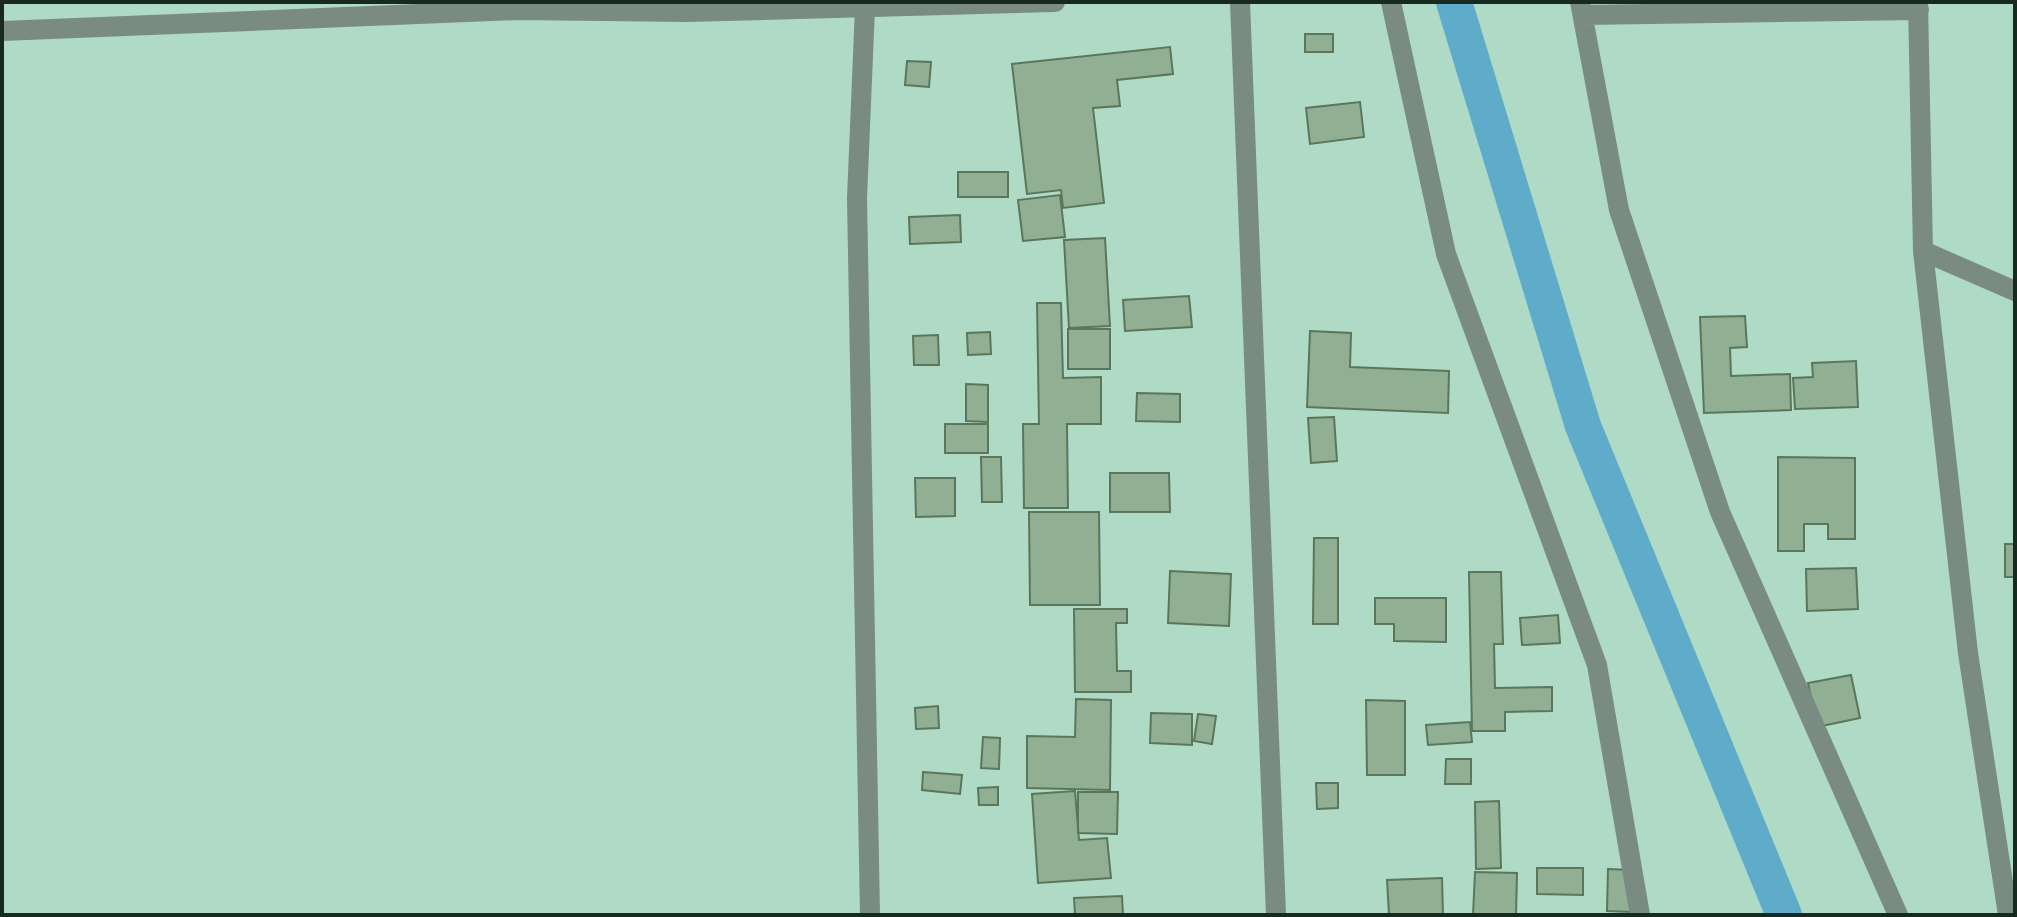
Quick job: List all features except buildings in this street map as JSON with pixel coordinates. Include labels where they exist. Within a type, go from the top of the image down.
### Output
[{"type":"street","points":[[2,31],[517,6],[687,12],[1055,2]]},
{"type":"street","points":[[1240,2],[1276,915]]},
{"type":"street","points":[[1391,2],[1446,254],[1597,665],[1640,915]]},
{"type":"street","points":[[1898,915],[1720,512],[1619,210],[1582,9],[1918,6],[1923,251],[1968,653],[2008,915]]},
{"type":"street","points":[[865,8],[857,198],[870,915]]},
{"type":"street","points":[[1923,251],[2015,291]]},
{"type":"waterway","points":[[1454,2],[1583,426],[1784,915]]}]
